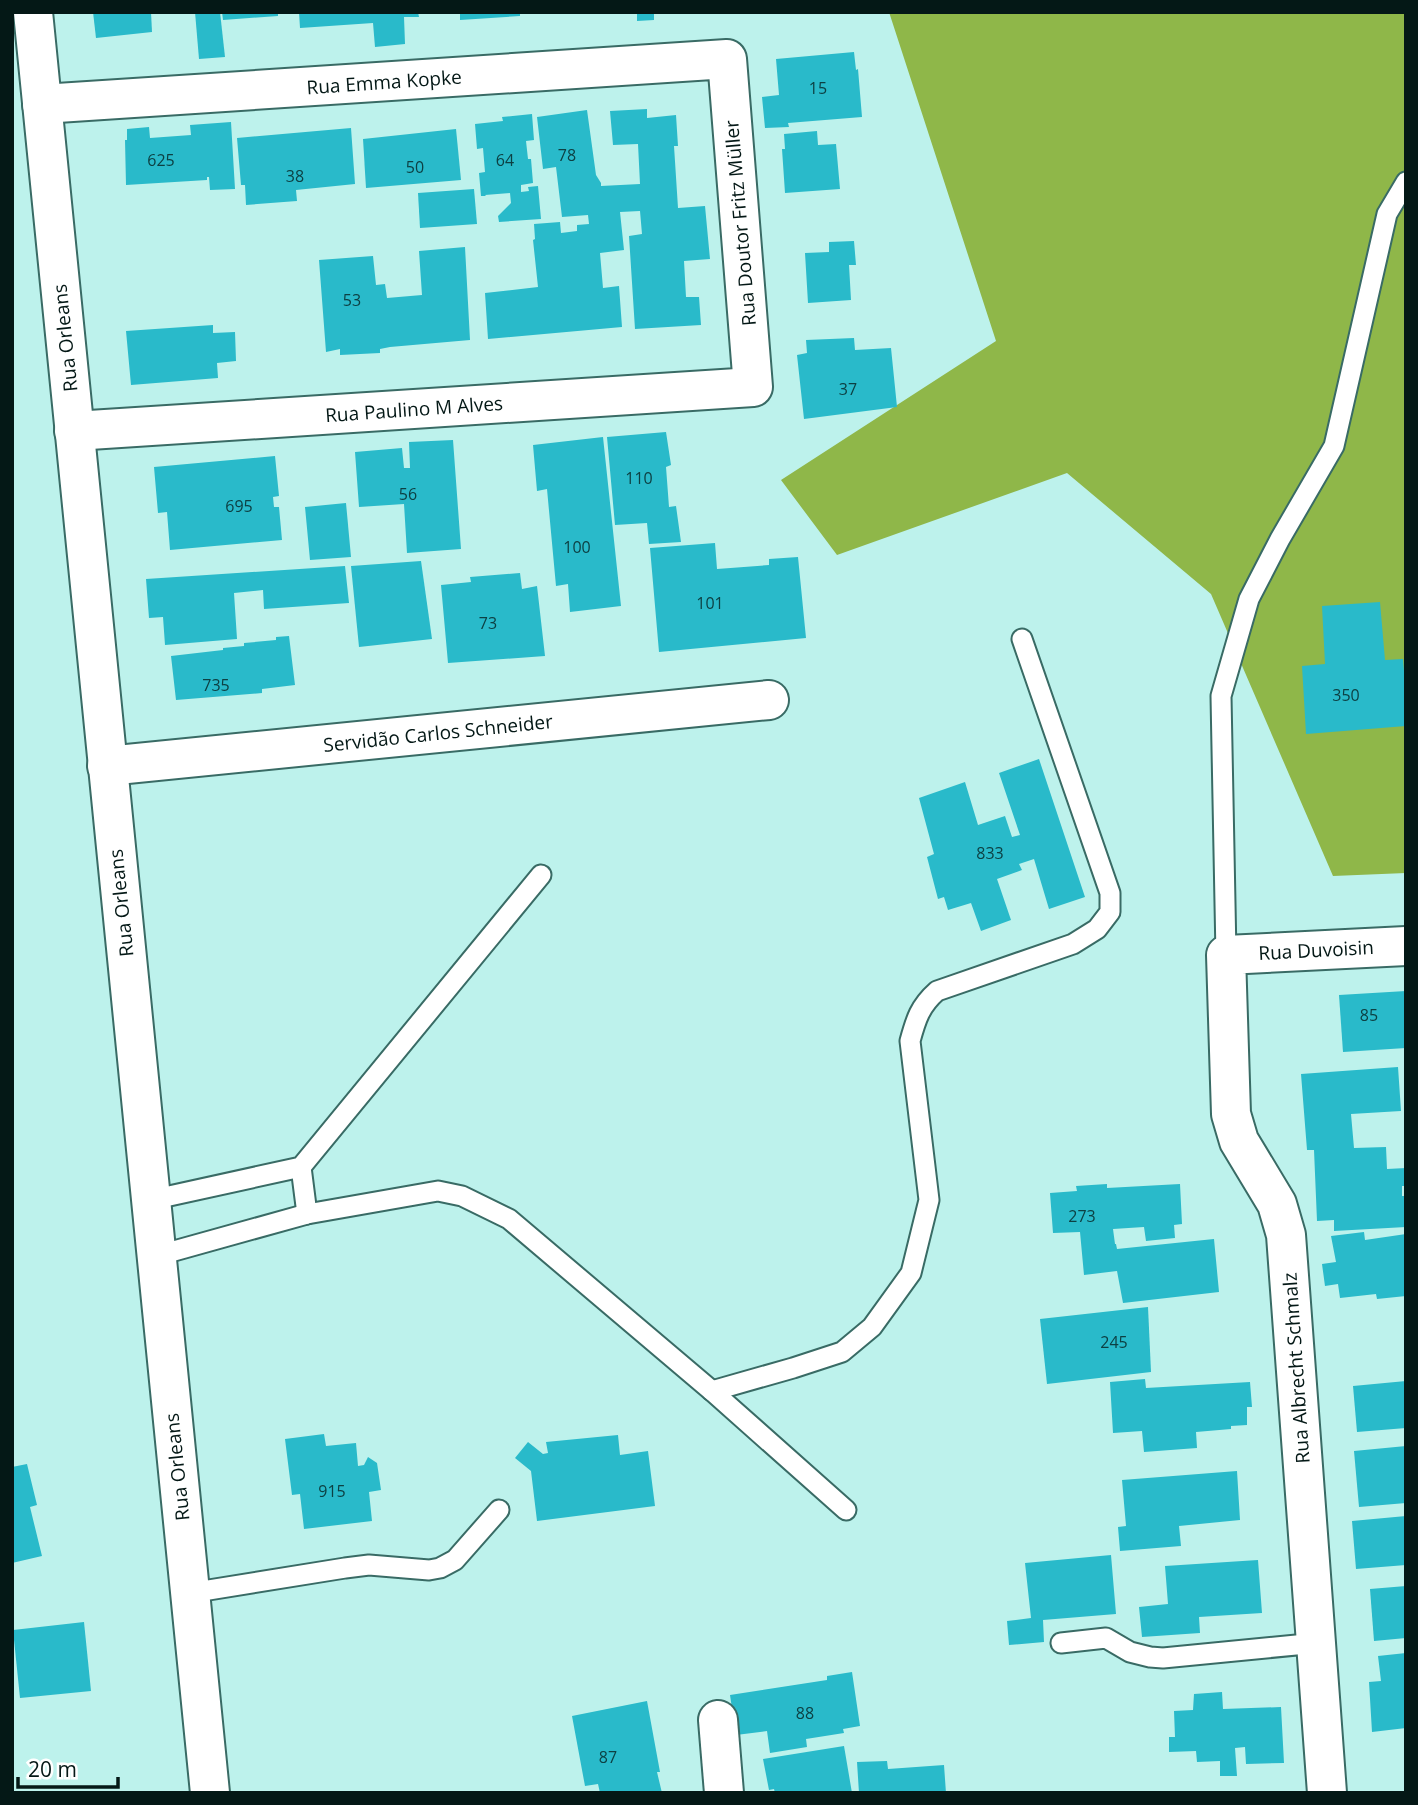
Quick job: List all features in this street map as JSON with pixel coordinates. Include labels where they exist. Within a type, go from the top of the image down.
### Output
[{"type":"street","name":"Rua Orleans","points":[[33,12],[209,1793]]},
{"type":"street","name":"Rua Emma Kopke","points":[[42,104],[727,59]]},
{"type":"street","name":"Rua Doutor Fritz Müller","points":[[727,59],[753,387]]},
{"type":"street","name":"Rua Paulino M Alves","points":[[74,431],[753,387]]},
{"type":"street","name":"Servidão Carlos Schneider","points":[[107,766],[769,700]]},
{"type":"street","name":"Rua Duvoisin","points":[[1226,955],[1406,946]]},
{"type":"street","name":"Rua Albrecht Schmalz","points":[[1226,955],[1231,1114],[1239,1141],[1277,1204],[1286,1234],[1327,1793]]},
{"type":"street","points":[[719,1720],[724,1793]]},
{"type":"lane","points":[[1226,955],[1221,696],[1249,599],[1334,446],[1387,214],[1406,182]]},
{"type":"lane","points":[[712,1391],[842,1352],[872,1327],[911,1273],[929,1199],[910,1041],[925,1002],[937,991],[1073,944],[1097,929],[1110,912],[1110,893],[1022,639]]},
{"type":"lane","points":[[151,1200],[301,1167],[541,875]]},
{"type":"lane","points":[[301,1167],[307,1214]]},
{"type":"lane","points":[[156,1256],[307,1214],[438,1191],[461,1195],[509,1219],[712,1391],[846,1510]]},
{"type":"lane","points":[[190,1593],[345,1567],[369,1565],[429,1570],[440,1568],[455,1560],[499,1510]]},
{"type":"lane","points":[[1061,1643],[1106,1638],[1130,1652],[1163,1658],[1317,1643]]},
{"type":"green space","points":[[889,12],[1406,12],[1406,873],[1333,876],[1211,594],[1067,473],[837,555],[781,480],[996,341]]},
{"type":"building","points":[[93,12],[151,12],[152,32],[96,38]]},
{"type":"building","points":[[195,12],[220,12],[225,57],[199,59]]},
{"type":"building","points":[[222,12],[278,12],[278,16],[223,20]]},
{"type":"building","points":[[299,12],[418,12],[419,17],[404,17],[405,44],[375,47],[373,23],[300,28]]},
{"type":"building","points":[[460,12],[520,12],[520,16],[460,20]]},
{"type":"building","points":[[637,12],[654,12],[654,20],[637,21]]},
{"type":"building","points":[[854,52],[862,117],[788,123],[789,127],[765,128],[762,97],[779,95],[776,59]]},
{"type":"building","points":[[647,109],[647,118],[676,115],[678,146],[674,146],[678,208],[705,206],[710,259],[684,261],[686,297],[699,297],[701,325],[635,329],[629,236],[642,234],[640,211],[620,212],[624,250],[600,253],[603,288],[619,286],[622,327],[488,339],[485,293],[538,287],[534,224],[560,222],[561,233],[577,231],[577,225],[589,224],[588,215],[562,217],[556,167],[543,169],[537,117],[587,110],[596,175],[601,186],[640,184],[638,144],[613,145],[610,111]]},
{"type":"building","points":[[532,114],[534,140],[526,141],[533,183],[521,185],[521,192],[529,191],[528,187],[538,186],[541,219],[499,222],[498,216],[511,203],[510,193],[481,196],[479,173],[485,172],[483,148],[477,149],[475,124],[503,121],[502,117]]},
{"type":"building","points":[[231,122],[235,189],[210,190],[209,177],[207,180],[126,185],[127,129],[149,127],[150,138],[191,135],[190,125]]},
{"type":"building","points":[[351,128],[355,184],[296,190],[297,201],[246,205],[245,185],[241,185],[237,138]]},
{"type":"building","points":[[456,129],[461,180],[366,188],[363,139]]},
{"type":"building","points":[[817,131],[818,145],[836,144],[840,189],[785,193],[782,149],[785,149],[784,134]]},
{"type":"building","points":[[474,189],[477,224],[420,228],[418,193]]},
{"type":"building","points":[[854,241],[856,265],[849,265],[851,300],[808,303],[805,253],[829,252],[829,242]]},
{"type":"building","points":[[465,247],[470,340],[390,347],[380,349],[380,353],[340,355],[340,349],[326,352],[319,260],[373,256],[376,285],[385,284],[387,298],[422,295],[419,251]]},
{"type":"building","points":[[213,325],[213,333],[235,332],[236,361],[217,363],[218,378],[131,385],[126,331]]},
{"type":"building","points":[[854,338],[855,350],[891,348],[897,407],[804,419],[797,355],[807,353],[806,340]]},
{"type":"building","points":[[666,432],[671,465],[666,467],[669,507],[676,506],[681,542],[649,544],[647,523],[615,525],[607,437]]},
{"type":"building","points":[[603,437],[621,606],[570,612],[568,584],[556,586],[547,489],[537,491],[533,445]]},
{"type":"building","points":[[453,440],[461,549],[407,553],[404,504],[359,507],[355,452],[402,448],[404,468],[410,468],[409,442]]},
{"type":"building","points":[[275,456],[279,496],[273,497],[274,507],[279,507],[282,540],[170,550],[167,512],[158,513],[154,467]]},
{"type":"building","points":[[346,503],[351,557],[310,560],[305,507]]},
{"type":"building","points":[[715,543],[717,569],[769,565],[769,559],[798,557],[806,638],[659,652],[650,548]]},
{"type":"building","points":[[421,561],[432,639],[359,647],[351,566]]},
{"type":"building","points":[[345,566],[349,603],[264,609],[263,590],[234,593],[237,639],[165,645],[163,617],[149,618],[146,579]]},
{"type":"building","points":[[520,573],[522,589],[537,586],[545,656],[448,663],[441,585],[471,582],[470,577]]},
{"type":"building","points":[[1380,602],[1385,660],[1403,659],[1406,726],[1306,734],[1302,666],[1325,664],[1322,606]]},
{"type":"building","points":[[289,636],[295,685],[262,689],[262,693],[176,700],[171,656],[223,650],[244,646],[244,643]]},
{"type":"building","points":[[1039,759],[1085,897],[1049,909],[1034,859],[1019,864],[1022,870],[997,879],[1011,920],[981,931],[971,903],[948,910],[944,897],[938,899],[927,857],[934,854],[919,798],[965,782],[978,825],[1005,816],[1012,837],[1020,835],[999,773]]},
{"type":"building","points":[[1406,991],[1406,1048],[1343,1052],[1339,995]]},
{"type":"building","points":[[1398,1067],[1401,1111],[1351,1114],[1354,1148],[1386,1147],[1387,1169],[1406,1168],[1406,1186],[1402,1186],[1402,1196],[1406,1196],[1406,1227],[1334,1231],[1334,1220],[1317,1221],[1314,1150],[1307,1150],[1301,1074]]},
{"type":"building","points":[[1107,1184],[1107,1188],[1180,1184],[1182,1224],[1174,1225],[1175,1238],[1146,1241],[1144,1227],[1113,1229],[1115,1244],[1117,1249],[1214,1239],[1219,1292],[1123,1303],[1117,1271],[1084,1275],[1080,1232],[1053,1233],[1050,1193],[1077,1191],[1076,1186]]},
{"type":"building","points":[[1364,1232],[1365,1240],[1406,1234],[1406,1296],[1377,1299],[1376,1294],[1340,1298],[1338,1284],[1325,1286],[1322,1264],[1336,1262],[1331,1236]]},
{"type":"building","points":[[1148,1307],[1151,1372],[1047,1384],[1040,1319]]},
{"type":"building","points":[[1145,1379],[1146,1388],[1250,1382],[1252,1407],[1247,1407],[1247,1425],[1196,1432],[1197,1448],[1144,1452],[1142,1431],[1113,1433],[1110,1382]]},
{"type":"building","points":[[1406,1381],[1406,1428],[1357,1432],[1353,1386]]},
{"type":"building","points":[[324,1434],[326,1446],[356,1443],[358,1466],[364,1465],[368,1457],[377,1463],[381,1490],[369,1492],[372,1521],[304,1529],[300,1494],[292,1495],[285,1439]]},
{"type":"building","points":[[618,1435],[620,1455],[648,1451],[655,1506],[537,1521],[531,1471],[515,1458],[528,1442],[543,1454],[548,1453],[546,1442]]},
{"type":"building","points":[[1406,1446],[1406,1503],[1359,1507],[1354,1451]]},
{"type":"building","points":[[27,1464],[37,1505],[30,1507],[42,1556],[12,1563],[12,1467]]},
{"type":"building","points":[[1237,1471],[1240,1520],[1179,1526],[1181,1546],[1120,1551],[1118,1527],[1126,1526],[1122,1480]]},
{"type":"building","points":[[1406,1516],[1406,1565],[1356,1569],[1352,1521]]},
{"type":"building","points":[[1111,1555],[1116,1614],[1043,1620],[1044,1642],[1009,1645],[1007,1621],[1031,1618],[1025,1563]]},
{"type":"building","points":[[1258,1560],[1262,1613],[1199,1617],[1200,1633],[1142,1637],[1139,1607],[1168,1604],[1165,1566]]},
{"type":"building","points":[[1406,1586],[1406,1638],[1374,1641],[1370,1589]]},
{"type":"building","points":[[84,1622],[91,1691],[20,1698],[13,1630]]},
{"type":"building","points":[[1406,1653],[1406,1728],[1372,1732],[1369,1682],[1381,1681],[1378,1656]]},
{"type":"building","points":[[852,1672],[860,1726],[843,1729],[844,1733],[806,1739],[807,1747],[770,1753],[767,1731],[736,1735],[730,1695],[827,1680],[827,1676]]},
{"type":"building","points":[[1222,1692],[1223,1709],[1281,1707],[1284,1763],[1246,1764],[1245,1747],[1235,1748],[1237,1776],[1220,1776],[1220,1761],[1197,1762],[1196,1751],[1169,1752],[1169,1737],[1175,1737],[1174,1711],[1193,1710],[1194,1694]]},
{"type":"building","points":[[647,1701],[662,1793],[600,1793],[598,1784],[585,1786],[572,1716]]},
{"type":"building","points":[[844,1746],[852,1793],[775,1793],[774,1789],[769,1790],[763,1759]]},
{"type":"building","points":[[887,1761],[888,1769],[944,1765],[946,1793],[859,1793],[857,1762]]}]
